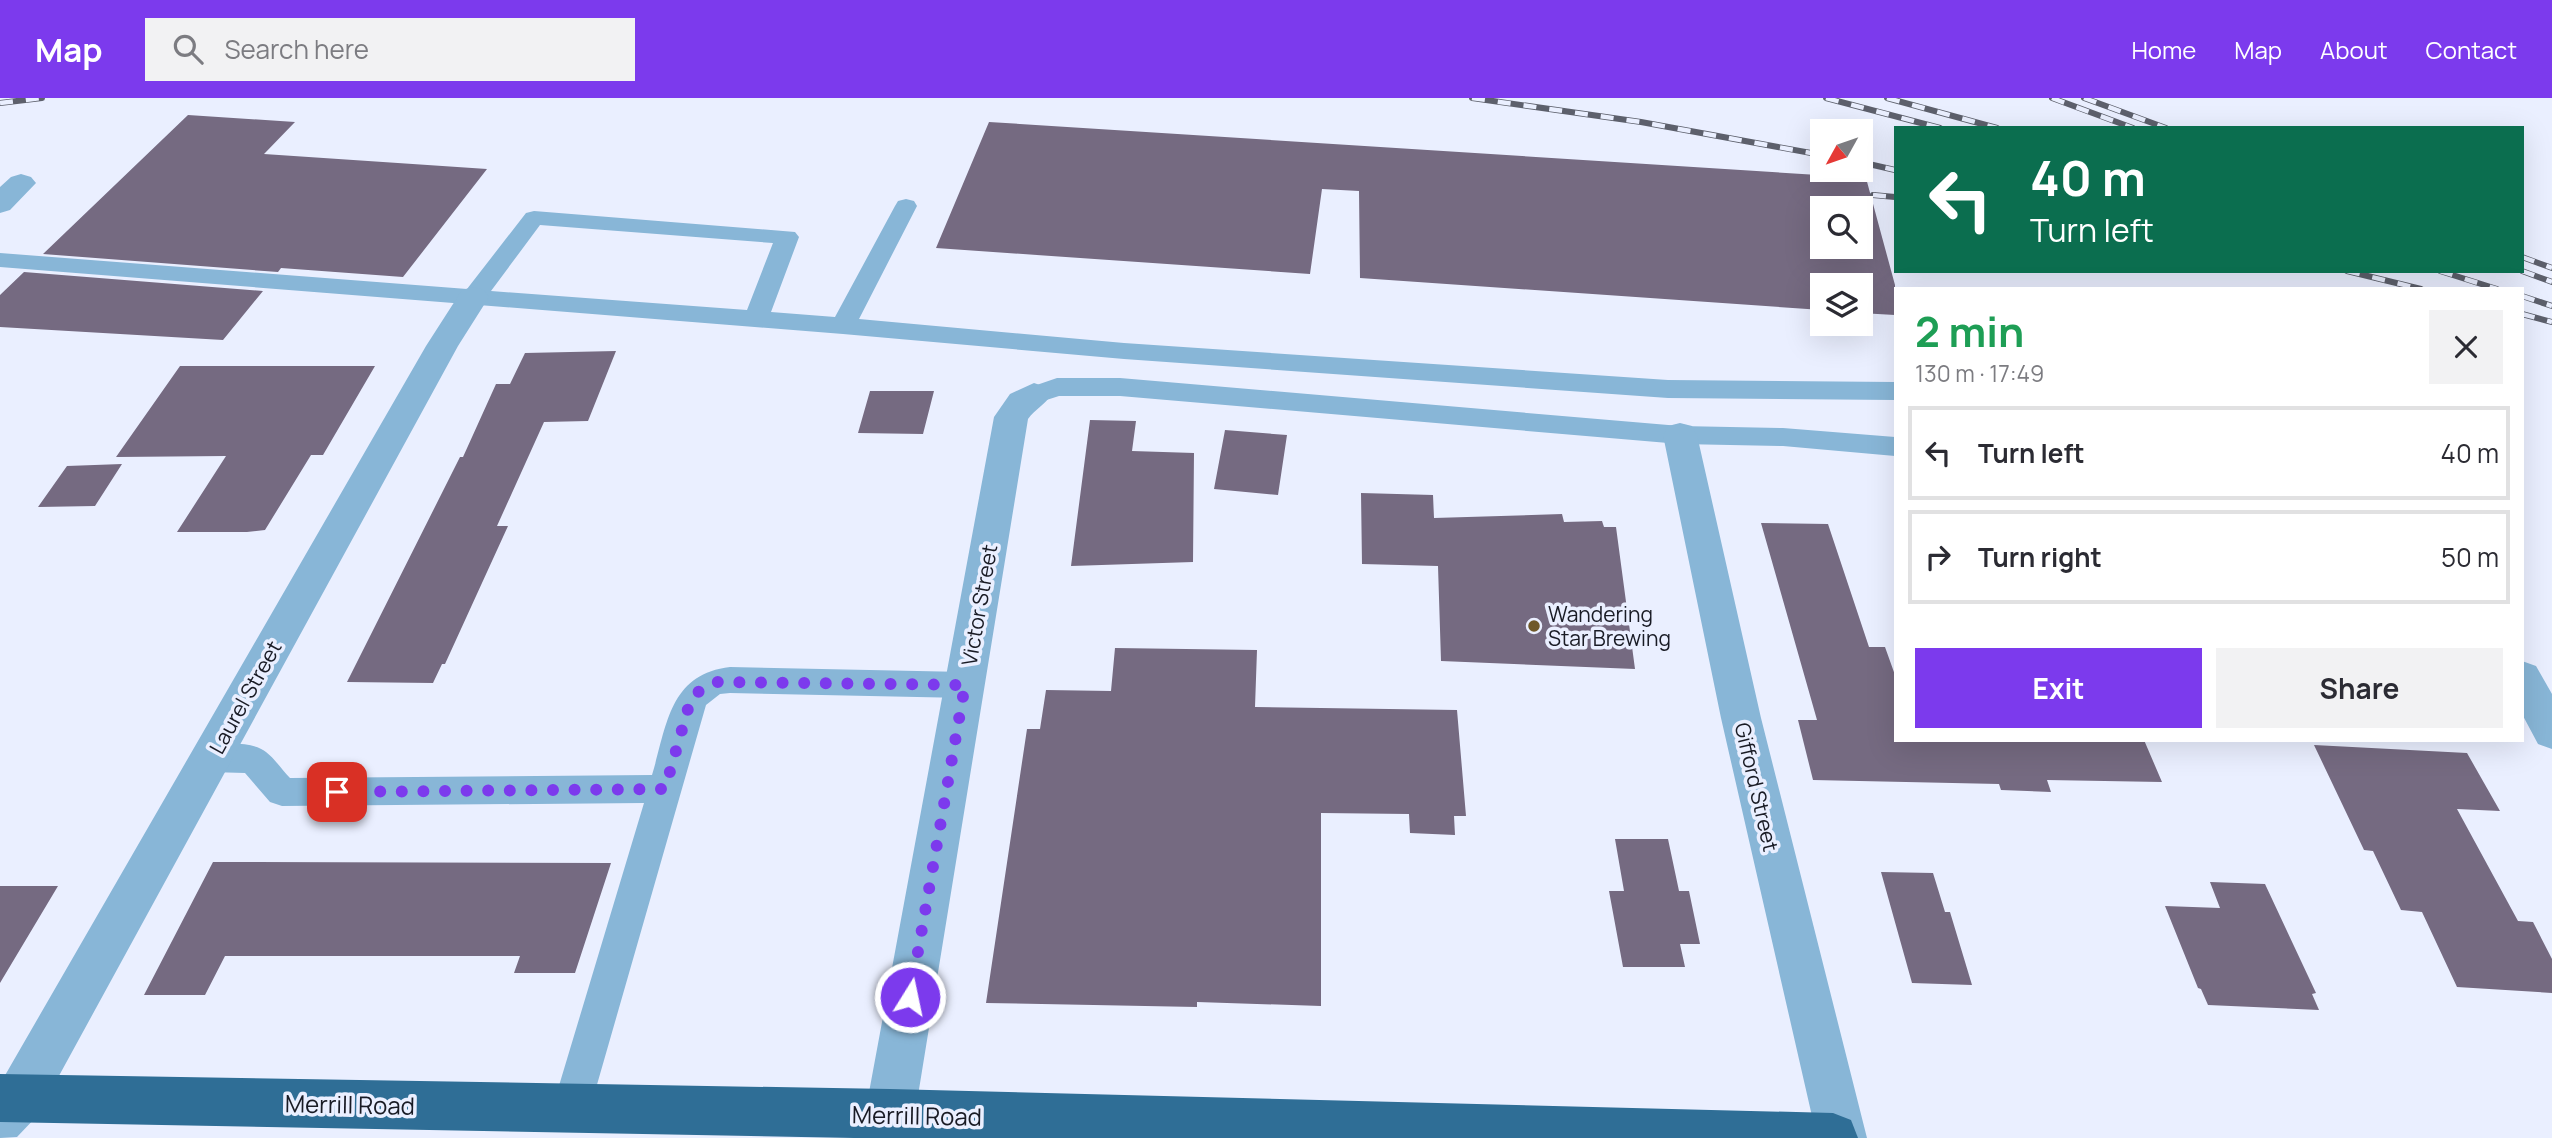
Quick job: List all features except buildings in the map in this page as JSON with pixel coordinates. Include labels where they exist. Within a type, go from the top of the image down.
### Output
[{"type":"highway","name":"Merrill Road","points":[[7,1106],[571,1108],[1833,1138]]},
{"type":"street","points":[[0,204],[21,183]]},
{"type":"street","name":"Laurel Street","points":[[7,1106],[210,758],[442,346],[473,297]]},
{"type":"street","name":"Victor Street","points":[[890,1114],[1011,417],[1022,402],[1034,395]]},
{"type":"street","name":"Gifford Street","points":[[1680,435],[1741,718],[1842,1138]]},
{"type":"street","points":[[2524,681],[2552,732]]},
{"type":"lane","points":[[843,326],[906,206]]},
{"type":"lane","points":[[473,297],[534,218],[787,237],[756,319]]},
{"type":"lane","points":[[0,260],[843,326],[1124,351],[1668,389],[1894,391]]},
{"type":"lane","points":[[1034,395],[1057,387],[1120,387],[1680,435],[1783,437],[1894,447]]},
{"type":"lane","points":[[571,1108],[690,702],[698,692],[717,682],[965,685]]},
{"type":"lane","points":[[210,758],[253,760],[282,792],[665,789]]},
{"type":"railway","points":[[0,103],[42,98]]},
{"type":"railway","points":[[1472,98],[1641,122],[1810,153]]},
{"type":"railway","points":[[1826,98],[1932,126]]},
{"type":"railway","points":[[1887,98],[1990,126]]},
{"type":"railway","points":[[2052,98],[2128,126]]},
{"type":"railway","points":[[2084,98],[2161,126]]},
{"type":"railway","points":[[1873,165],[1894,170]]},
{"type":"railway","points":[[1873,195],[1894,197]]},
{"type":"railway","points":[[2524,258],[2552,268]]},
{"type":"railway","points":[[2524,272],[2552,282]]},
{"type":"railway","points":[[2355,273],[2413,287]]},
{"type":"railway","points":[[2446,273],[2491,287]]},
{"type":"railway","points":[[2524,297],[2552,306]]},
{"type":"railway","points":[[2524,315],[2552,322]]},
{"type":"place","name":"Wandering Star Brewing","points":[[1534,626]]},
{"type":"route","points":[[337,792],[665,789],[690,702],[710,684],[730,680],[965,685],[910,997]]}]
